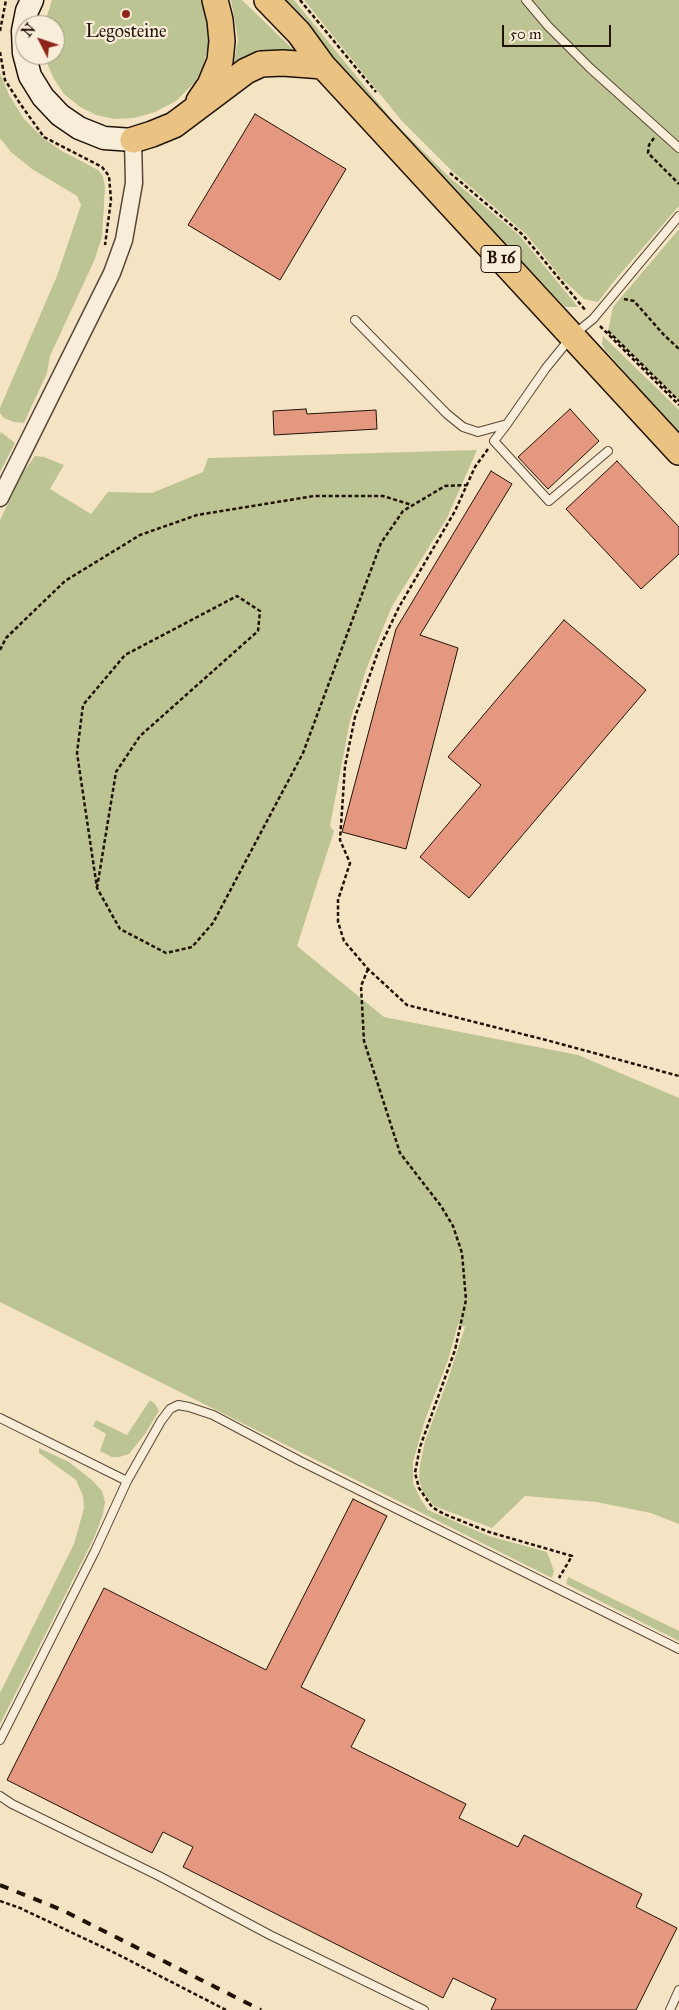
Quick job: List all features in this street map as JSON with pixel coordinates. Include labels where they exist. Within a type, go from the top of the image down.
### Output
[{"type":"main road","points":[[193,109],[210,86],[220,61],[222,41],[220,20],[215,0]]},
{"type":"main road","name":"B 16","points":[[249,0],[290,42],[322,66]]},
{"type":"main road","name":"B 16","points":[[268,0],[299,33],[322,66],[679,452]]},
{"type":"main road","points":[[133,140],[174,125],[246,71],[261,64],[283,63],[322,66]]},
{"type":"street","points":[[0,498],[112,273],[124,240],[134,183],[133,140],[104,138],[79,128],[60,116],[43,97],[30,76],[24,53],[23,32],[27,11],[32,0]]},
{"type":"lane","points":[[526,0],[548,26],[590,68],[679,148]]},
{"type":"lane","points":[[608,451],[549,501],[494,441],[546,368],[572,336],[593,319],[679,216]]},
{"type":"lane","points":[[356,320],[447,414],[463,427],[478,432],[507,424]]},
{"type":"lane","points":[[0,1740],[86,1569],[127,1481],[161,1420],[170,1409],[178,1405],[213,1415],[309,1465],[679,1649]]},
{"type":"lane","points":[[0,1418],[127,1481]]},
{"type":"lane","points":[[0,1796],[12,1804],[159,1876],[270,1935],[424,2010]]},
{"type":"lane","points":[[670,2010],[679,1990]]},
{"type":"path","points":[[0,31],[6,0]]},
{"type":"path","points":[[300,0],[380,97]]},
{"type":"path","points":[[0,52],[5,80],[44,137],[102,167],[109,176],[111,200],[104,250]]},
{"type":"path","points":[[660,131],[649,145],[648,153],[679,184]]},
{"type":"path","points":[[449,172],[523,235],[593,319],[679,405]]},
{"type":"path","points":[[615,297],[634,301],[679,349]]},
{"type":"path","points":[[608,331],[679,401]]},
{"type":"path","points":[[494,441],[475,468],[455,511],[399,607],[379,649],[355,717],[345,766],[340,840],[350,863],[338,900],[338,922],[344,941],[368,969],[407,1005],[679,1076]]},
{"type":"path","points":[[97,888],[116,772],[140,736],[258,631],[260,611],[237,596],[125,655],[83,705],[77,753],[97,888],[120,928],[166,953],[192,947],[213,923],[303,753],[381,543],[403,511],[445,486],[467,485]]},
{"type":"path","points":[[0,650],[6,638],[65,581],[148,532],[197,515],[314,496],[383,496],[412,506]]},
{"type":"path","points":[[368,969],[361,986],[364,1041],[400,1153],[441,1206],[453,1226],[462,1253],[466,1293],[455,1350],[420,1447],[415,1473],[419,1488],[432,1507],[444,1514],[489,1532],[572,1556],[554,1586]]},
{"type":"path","points":[[0,1901],[20,1908],[116,1952],[226,2010]]},
{"type":"green space","points":[[52,0],[203,0],[209,26],[209,44],[203,66],[195,82],[176,101],[155,112],[134,118],[114,119],[96,115],[80,107],[64,94],[54,79],[48,65],[65,65],[65,15],[47,15]]},
{"type":"green space","points":[[231,0],[242,0],[303,59],[231,76],[238,40]]},
{"type":"green space","points":[[277,0],[294,0],[394,122],[449,177],[519,235],[578,307],[565,307],[514,253],[467,208]]},
{"type":"green space","points":[[304,0],[679,0],[679,206],[598,302],[584,299],[563,280],[527,235],[452,171],[401,120]]},
{"type":"green space","points":[[0,73],[9,95],[24,119],[44,139],[98,170],[103,176],[105,187],[102,237],[94,261],[50,356],[47,373],[24,423],[4,418],[0,413],[0,408],[57,276],[81,205],[77,196],[32,169],[11,152],[0,138]]},
{"type":"green space","points":[[679,229],[679,401],[608,331],[613,307]]},
{"type":"green space","points":[[603,336],[679,410],[679,433],[606,351],[602,344]]},
{"type":"green space","points":[[1,432],[15,443],[0,472],[0,435]]},
{"type":"green space","points":[[477,450],[447,518],[392,606],[366,670],[350,721],[330,826],[334,831],[297,946],[384,1017],[578,1055],[679,1098],[679,1524],[651,1513],[596,1502],[525,1496],[492,1528],[434,1506],[423,1492],[419,1479],[420,1465],[425,1441],[465,1327],[458,1324],[448,1360],[425,1420],[413,1462],[413,1483],[428,1510],[489,1536],[547,1552],[554,1571],[552,1578],[0,1302],[0,520],[24,471],[35,456],[44,457],[64,465],[50,489],[91,514],[108,492],[152,493],[203,472],[208,458]]},
{"type":"green space","points":[[150,1400],[159,1411],[145,1434],[129,1454],[112,1457],[100,1451],[106,1434],[93,1426],[96,1420],[127,1435]]},
{"type":"green space","points":[[39,1448],[69,1462],[93,1481],[102,1491],[105,1502],[103,1514],[94,1538],[0,1724],[0,1693],[74,1544],[84,1508],[83,1496],[76,1480],[39,1453]]},
{"type":"green space","points":[[568,1577],[679,1631],[679,1641],[566,1584]]},
{"type":"building","points":[[255,114],[346,169],[280,280],[188,225]]},
{"type":"building","points":[[306,409],[307,414],[376,410],[377,429],[274,435],[273,411]]},
{"type":"building","points":[[570,409],[599,441],[548,489],[518,457]]},
{"type":"building","points":[[617,461],[679,527],[679,554],[641,589],[566,509]]},
{"type":"building","points":[[491,471],[512,484],[420,635],[458,648],[406,849],[342,832],[396,629]]},
{"type":"building","points":[[564,620],[646,690],[469,898],[420,857],[481,785],[448,757]]},
{"type":"building","points":[[353,1499],[387,1516],[301,1687],[365,1720],[351,1747],[466,1804],[459,1818],[518,1847],[524,1835],[642,1894],[636,1907],[677,1928],[636,2010],[491,2010],[496,1999],[453,1978],[443,1998],[183,1867],[193,1847],[163,1832],[152,1853],[7,1780],[104,1588],[266,1670]]},
{"type":"railway","points":[[0,1885],[62,1910],[261,2010]]},
{"type":"place","name":"Legosteine","points":[[126,14]]}]
